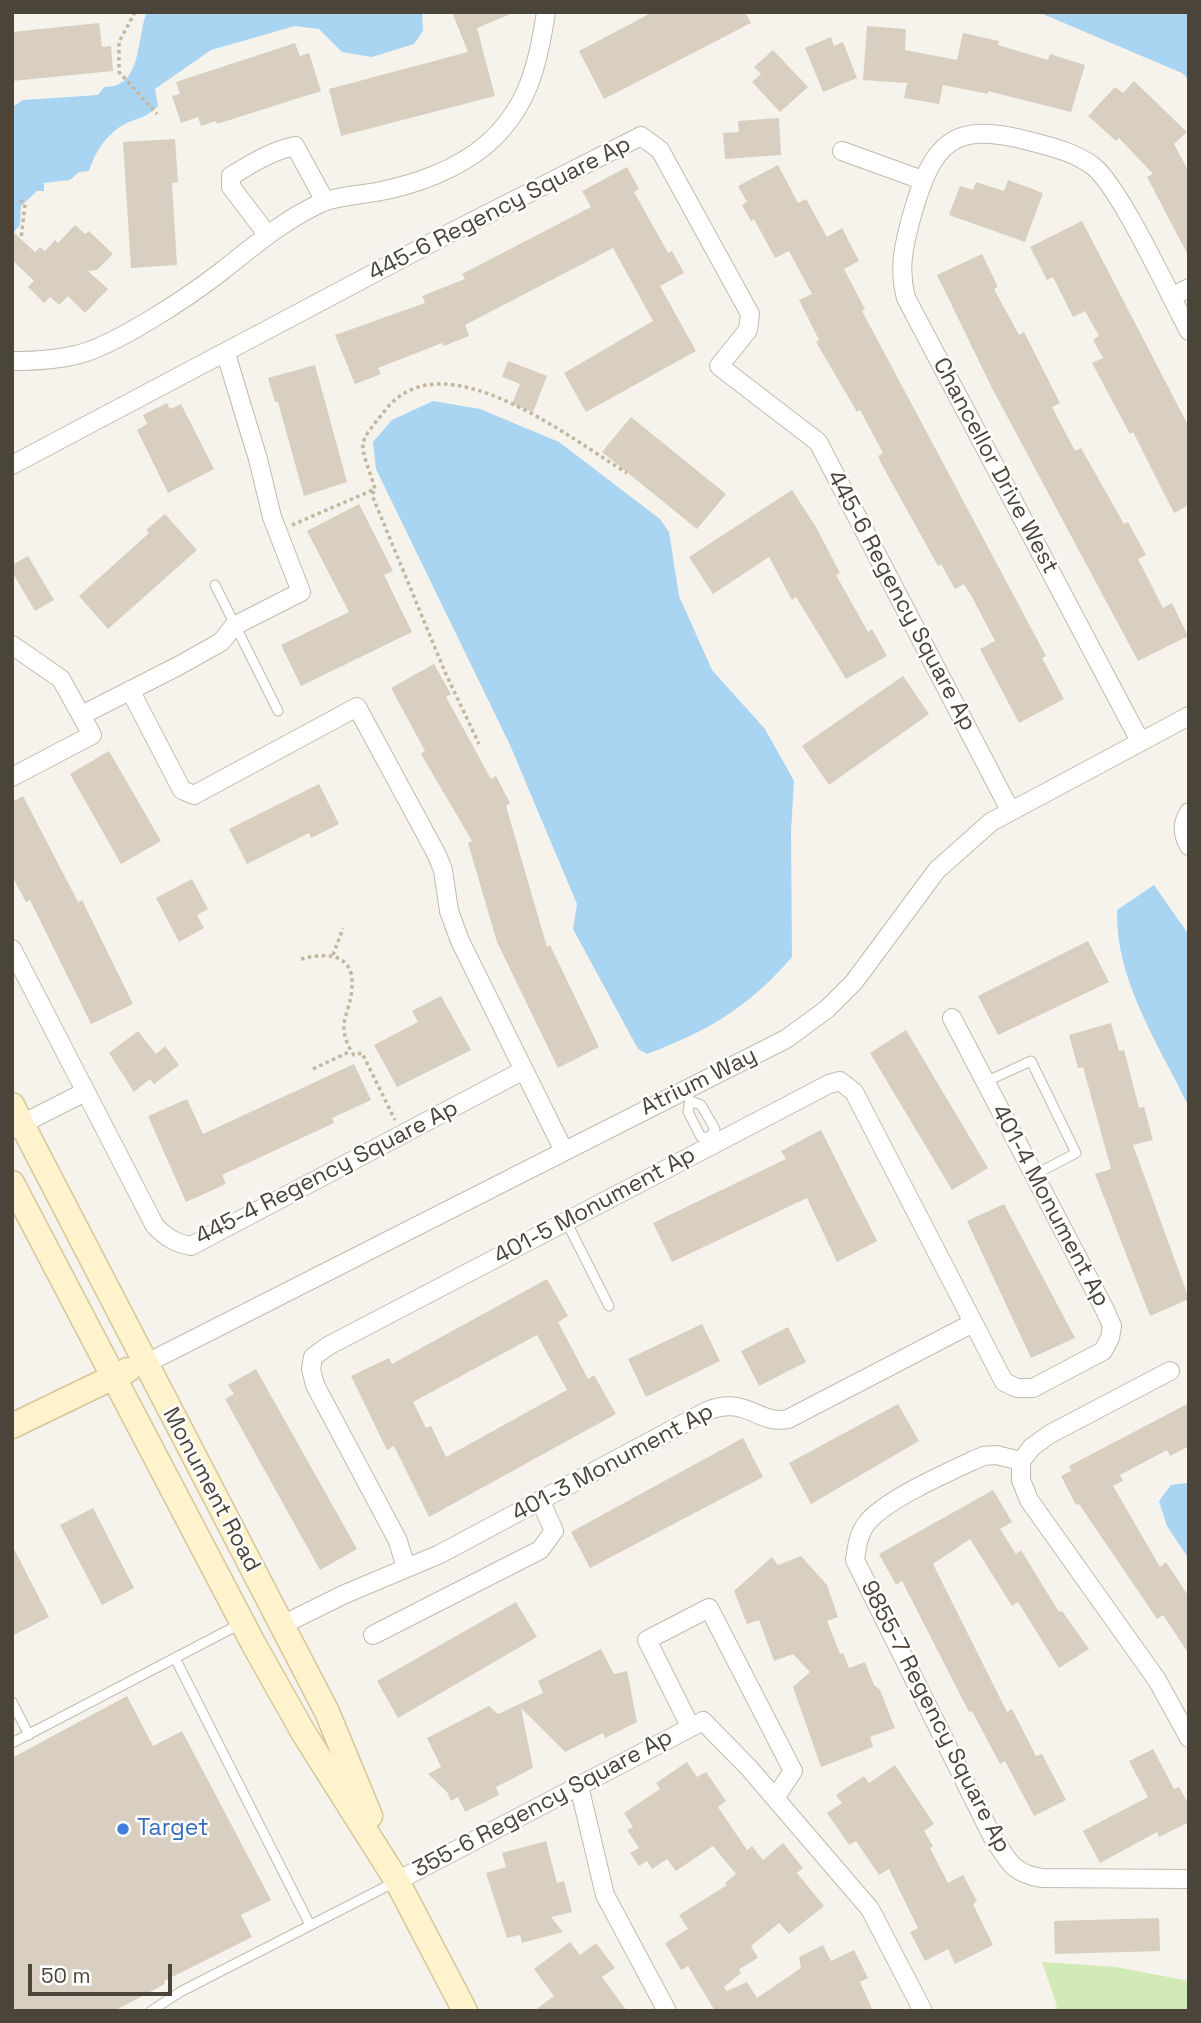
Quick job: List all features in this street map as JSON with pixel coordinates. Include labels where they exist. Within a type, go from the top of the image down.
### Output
[{"type":"main road","name":"Monument Road","points":[[16,1119],[327,1712],[397,1881]]},
{"type":"main road","name":"Monument Road","points":[[12,1183],[243,1623],[303,1732],[397,1881],[465,2011]]},
{"type":"main road","points":[[12,1426],[113,1374],[145,1364]]},
{"type":"street","points":[[12,361],[42,361],[79,355],[176,304],[267,234],[325,201],[421,180],[460,163],[486,145],[510,120],[527,95],[539,62],[546,12]]},
{"type":"street","name":"Chancellor Drive West","points":[[1140,741],[906,298],[901,262],[922,180],[941,151],[957,140],[975,133],[994,132],[1080,157],[1108,180],[1189,331]]},
{"type":"street","name":"445-6 Regency Square Ap","points":[[12,465],[226,354],[472,221],[641,136],[660,150],[750,314],[748,330],[719,366],[818,442],[1010,810]]},
{"type":"street","points":[[267,234],[231,187],[231,176],[241,170],[283,148],[295,146],[325,201]]},
{"type":"street","points":[[842,150],[922,180]]},
{"type":"street","points":[[1171,297],[1189,288]]},
{"type":"street","points":[[82,715],[221,642],[234,626],[301,593],[277,530],[226,354]]},
{"type":"street","points":[[12,645],[61,679],[92,735],[12,777]]},
{"type":"street","points":[[130,690],[182,790],[194,795],[357,707],[437,855],[443,870],[449,911],[460,941],[564,1151]]},
{"type":"street","name":"Atrium Way","points":[[145,1364],[564,1151],[688,1095],[786,1039],[827,1009],[854,982],[937,870],[968,840],[1010,810],[1189,716]]},
{"type":"street","points":[[1189,811],[1184,820],[1184,837],[1189,846]]},
{"type":"street","name":"445-4 Regency Square Ap","points":[[12,949],[155,1226],[166,1238],[191,1245],[524,1070]]},
{"type":"street","name":"401-4 Monument Ap","points":[[952,1018],[1112,1326],[1110,1339],[1103,1351],[1033,1388],[1017,1388],[1004,1382],[971,1324]]},
{"type":"street","name":"401-5 Monument Ap","points":[[406,1568],[398,1541],[315,1385],[311,1369],[313,1357],[328,1346],[712,1140],[803,1096],[840,1081],[854,1092],[971,1324]]},
{"type":"street","points":[[16,1119],[85,1092]]},
{"type":"street","name":"401-3 Monument Ap","points":[[282,1625],[440,1554],[724,1404],[742,1406],[777,1421],[788,1419],[971,1324]]},
{"type":"street","points":[[1170,1371],[1050,1434],[1032,1447],[1021,1461],[1021,1479],[1029,1500],[1157,1680],[1189,1738]]},
{"type":"street","name":"9855-7 Regency Square Ap","points":[[1021,1461],[996,1455],[983,1456],[881,1509],[866,1524],[857,1540],[855,1560],[992,1836],[1022,1875],[1042,1878],[1189,1879]]},
{"type":"street","points":[[373,1635],[540,1550],[554,1531],[541,1502]]},
{"type":"street","points":[[775,1798],[793,1770],[709,1608],[647,1640],[690,1726],[703,1721],[775,1798],[870,1909],[923,2011]]},
{"type":"street","name":"355-6 Regency Square Ap","points":[[397,1881],[690,1726]]},
{"type":"street","points":[[579,1786],[605,1895],[667,2011]]},
{"type":"lane","points":[[215,585],[278,711]]},
{"type":"lane","points":[[985,1082],[1031,1061],[1076,1153],[1034,1175]]},
{"type":"lane","points":[[688,1095],[701,1105],[715,1129],[712,1140],[701,1136],[696,1128],[688,1112],[688,1095]]},
{"type":"lane","points":[[566,1220],[609,1306]]},
{"type":"lane","points":[[12,1743],[243,1623]]},
{"type":"lane","points":[[175,1658],[310,1925]]},
{"type":"lane","points":[[12,1702],[29,1735]]},
{"type":"lane","points":[[151,2011],[180,1992],[397,1881]]},
{"type":"path","points":[[135,12],[119,42],[121,78],[157,114]]},
{"type":"path","points":[[20,200],[25,204],[21,239]]},
{"type":"path","points":[[479,744],[445,672],[372,495],[375,489],[361,443],[365,433],[390,405],[409,391],[451,384],[518,404],[627,473]]},
{"type":"path","points":[[277,530],[321,514],[375,489]]},
{"type":"path","points":[[333,955],[343,928]]},
{"type":"path","points":[[300,960],[320,953],[333,955],[346,966],[352,979],[344,1026],[351,1051],[356,1056],[362,1053],[403,1134]]},
{"type":"path","points":[[313,1069],[351,1051]]},
{"type":"green space","points":[[1042,1962],[1116,1967],[1189,1981],[1189,2011],[1055,2011],[1057,2006]]},
{"type":"water","points":[[147,12],[422,12],[423,31],[414,44],[372,57],[342,52],[319,29],[295,26],[211,50],[155,89],[158,106],[146,116],[125,124],[112,133],[98,150],[89,171],[79,172],[70,180],[44,183],[44,191],[37,191],[21,206],[20,225],[12,234],[12,107],[23,100],[98,95],[104,87],[117,85],[126,79],[136,60]]},
{"type":"water","points":[[1038,12],[1189,12],[1189,80],[1182,73]]},
{"type":"water","points":[[433,401],[480,409],[559,442],[660,519],[669,532],[679,596],[712,670],[765,729],[794,781],[791,831],[792,957],[760,990],[726,1016],[647,1054],[638,1049],[573,929],[577,904],[510,745],[376,469],[373,442],[392,420]]},
{"type":"water","points":[[1154,885],[1189,935],[1189,1107],[1141,1012],[1123,962],[1118,936],[1117,910]]},
{"type":"water","points":[[1189,1484],[1189,1559],[1167,1526],[1159,1501],[1171,1485]]},
{"type":"building","points":[[452,12],[515,12],[477,28],[495,96],[341,136],[329,89],[468,52]]},
{"type":"building","points":[[653,12],[745,12],[751,23],[604,99],[579,51]]},
{"type":"building","points":[[99,23],[102,47],[111,46],[113,71],[12,81],[12,32]]},
{"type":"building","points":[[867,26],[906,29],[905,50],[957,60],[963,33],[999,41],[998,45],[1048,60],[1050,54],[1085,65],[1071,112],[988,91],[988,94],[943,85],[939,104],[904,98],[907,83],[863,80]]},
{"type":"building","points":[[831,37],[834,46],[843,42],[857,78],[823,92],[805,48]]},
{"type":"building","points":[[295,43],[300,56],[309,53],[321,91],[217,124],[216,121],[201,126],[198,117],[181,123],[172,96],[180,94],[176,82]]},
{"type":"building","points":[[773,50],[808,87],[780,112],[752,82],[761,74],[754,67]]},
{"type":"building","points":[[1134,81],[1187,132],[1174,144],[1189,172],[1189,257],[1147,177],[1153,174],[1119,138],[1116,141],[1088,116],[1115,87],[1123,93]]},
{"type":"building","points":[[779,118],[781,155],[725,159],[723,133],[739,132],[738,121]]},
{"type":"building","points":[[175,139],[178,182],[172,183],[177,265],[131,268],[123,142]]},
{"type":"building","points":[[778,165],[798,203],[806,199],[827,237],[842,228],[859,261],[844,269],[865,309],[862,311],[1046,656],[1042,658],[1064,699],[1019,723],[980,649],[995,641],[972,597],[964,584],[955,589],[941,564],[938,566],[882,465],[878,456],[883,453],[860,410],[857,412],[816,342],[819,340],[799,300],[812,294],[789,251],[775,258],[754,219],[751,221],[742,205],[747,202],[738,186]]},
{"type":"building","points":[[627,167],[639,189],[634,192],[668,253],[672,251],[684,273],[660,286],[696,351],[586,412],[564,373],[653,321],[613,248],[465,325],[469,336],[444,346],[442,343],[378,368],[381,374],[355,384],[335,335],[425,303],[422,296],[465,279],[462,274],[591,207],[582,191]]},
{"type":"building","points":[[1008,180],[1043,193],[1025,242],[949,215],[960,186],[973,190],[976,182],[1004,191]]},
{"type":"building","points":[[1082,221],[1189,427],[1189,505],[1174,513],[1133,432],[1130,434],[1092,363],[1103,358],[1093,340],[1099,336],[1085,311],[1073,317],[1053,277],[1047,280],[1030,247]]},
{"type":"building","points":[[75,225],[85,234],[89,231],[113,254],[97,270],[88,271],[108,289],[85,313],[68,296],[59,305],[50,297],[44,303],[28,287],[34,281],[12,260],[12,231],[35,252],[40,247],[45,251],[55,240],[58,243]]},
{"type":"building","points":[[982,254],[998,287],[994,289],[1019,335],[1024,332],[1060,403],[1052,407],[1075,451],[1081,448],[1124,524],[1128,522],[1146,555],[1138,559],[1163,608],[1172,603],[1188,636],[1138,661],[992,388],[937,275]]},
{"type":"building","points":[[508,361],[547,376],[533,412],[512,404],[520,384],[502,377]]},
{"type":"building","points":[[315,365],[347,482],[304,496],[278,402],[275,402],[268,378]]},
{"type":"building","points":[[167,403],[170,409],[181,404],[214,469],[168,493],[137,430],[147,424],[143,415]]},
{"type":"building","points":[[631,417],[726,494],[697,529],[602,452]]},
{"type":"building","points":[[792,490],[816,527],[840,573],[836,575],[868,632],[872,629],[887,656],[846,679],[796,597],[792,600],[769,557],[713,594],[689,557]]},
{"type":"building","points":[[359,504],[393,571],[384,575],[412,632],[301,686],[281,645],[349,612],[307,531]]},
{"type":"building","points":[[165,514],[197,550],[108,629],[79,596],[149,533],[146,530]]},
{"type":"building","points":[[28,556],[54,600],[35,611],[12,572],[12,565]]},
{"type":"building","points":[[434,664],[451,694],[446,697],[491,779],[496,776],[510,803],[506,806],[547,947],[550,945],[599,1047],[558,1068],[497,942],[468,843],[472,841],[421,754],[425,751],[391,688]]},
{"type":"building","points":[[903,676],[929,714],[829,785],[802,746]]},
{"type":"building","points":[[109,751],[161,841],[121,864],[70,774]]},
{"type":"building","points":[[319,784],[339,824],[311,838],[309,833],[247,864],[229,829]]},
{"type":"building","points":[[23,796],[78,902],[82,900],[133,1004],[91,1024],[30,900],[26,902],[12,876],[12,802]]},
{"type":"building","points":[[192,879],[208,909],[197,915],[204,928],[179,942],[156,898]]},
{"type":"building","points":[[1088,941],[1109,982],[998,1035],[978,996]]},
{"type":"building","points":[[441,996],[471,1050],[397,1087],[374,1045],[418,1022],[412,1011]]},
{"type":"building","points":[[1111,1023],[1119,1051],[1124,1050],[1139,1108],[1144,1107],[1153,1140],[1133,1145],[1189,1299],[1150,1316],[1095,1174],[1111,1169],[1083,1067],[1078,1068],[1069,1035]]},
{"type":"building","points":[[906,1030],[988,1168],[952,1190],[870,1053]]},
{"type":"building","points":[[138,1031],[156,1054],[165,1046],[179,1065],[154,1084],[150,1079],[134,1092],[109,1053]]},
{"type":"building","points":[[354,1064],[371,1100],[332,1118],[334,1123],[222,1175],[226,1184],[186,1202],[148,1116],[187,1099],[203,1134]]},
{"type":"building","points":[[821,1130],[877,1241],[837,1262],[807,1198],[672,1262],[653,1223],[786,1159],[781,1151]]},
{"type":"building","points":[[1004,1204],[1075,1338],[1031,1358],[967,1221]]},
{"type":"building","points":[[547,1279],[568,1316],[558,1322],[588,1379],[594,1375],[616,1414],[429,1517],[394,1446],[387,1450],[351,1376],[389,1358],[392,1364]],"holes":[[[537,1335],[567,1390],[446,1457],[431,1426],[426,1428],[413,1402]]]},
{"type":"building","points":[[702,1324],[720,1361],[646,1397],[628,1359]]},
{"type":"building","points":[[788,1327],[806,1362],[759,1386],[741,1351]]},
{"type":"building","points":[[256,1369],[357,1549],[320,1570],[225,1399],[234,1394],[228,1385]]},
{"type":"building","points":[[1189,1403],[1189,1446],[1170,1456],[1167,1450],[1120,1475],[1123,1481],[1113,1486],[1160,1567],[1166,1562],[1189,1597],[1189,1654],[1163,1615],[1157,1619],[1079,1504],[1076,1505],[1061,1476],[1071,1471],[1069,1466]]},
{"type":"building","points":[[898,1404],[919,1441],[811,1504],[789,1463]]},
{"type":"building","points":[[743,1438],[763,1477],[590,1568],[571,1532]]},
{"type":"building","points":[[993,1490],[1012,1522],[1000,1529],[1016,1554],[1021,1550],[1059,1612],[1062,1611],[1089,1649],[1059,1668],[1018,1602],[1012,1606],[970,1539],[933,1564],[1007,1712],[1012,1709],[1036,1756],[1042,1754],[1066,1800],[1034,1816],[1005,1761],[1000,1764],[972,1711],[969,1712],[902,1581],[896,1585],[879,1554]]},
{"type":"building","points":[[93,1508],[134,1588],[102,1605],[60,1525]]},
{"type":"building","points":[[12,1545],[49,1617],[12,1636]]},
{"type":"building","points":[[801,1556],[827,1585],[838,1617],[827,1621],[840,1654],[843,1653],[849,1668],[865,1662],[895,1728],[870,1737],[873,1747],[821,1767],[793,1687],[810,1672],[793,1654],[774,1661],[759,1620],[747,1624],[734,1591],[772,1557],[778,1565]]},
{"type":"building","points":[[516,1602],[537,1637],[398,1718],[377,1681]]},
{"type":"building","points":[[601,1649],[614,1674],[627,1671],[637,1722],[605,1738],[603,1733],[565,1752],[521,1708],[533,1768],[496,1787],[499,1795],[465,1812],[458,1797],[451,1801],[447,1792],[428,1774],[441,1767],[427,1738],[489,1706],[498,1714],[543,1693],[538,1681]]},
{"type":"building","name":"Target","points":[[127,1696],[153,1746],[182,1731],[271,1900],[241,1915],[252,1937],[164,1981],[165,1984],[114,2011],[12,2011],[12,1758]]},
{"type":"building","points":[[1153,1749],[1174,1789],[1179,1787],[1189,1805],[1189,1822],[1159,1837],[1157,1832],[1100,1863],[1083,1831],[1148,1797],[1129,1761]]},
{"type":"building","points":[[687,1762],[697,1777],[706,1772],[726,1801],[718,1807],[747,1850],[752,1846],[763,1860],[783,1843],[803,1868],[797,1873],[824,1906],[789,1934],[779,1923],[751,1946],[758,1958],[739,1969],[741,1973],[724,1987],[727,1991],[747,1982],[757,1998],[801,1968],[799,1957],[823,1945],[831,1961],[854,1950],[868,1978],[860,1982],[873,2011],[715,2011],[688,1966],[681,1970],[665,1943],[688,1929],[679,1915],[727,1885],[725,1883],[736,1874],[713,1846],[676,1871],[667,1859],[652,1869],[647,1861],[639,1866],[630,1853],[639,1848],[627,1830],[633,1827],[624,1813],[660,1789],[656,1783]]},
{"type":"building","points":[[895,1765],[934,1824],[924,1831],[948,1883],[963,1875],[977,1901],[973,1904],[993,1945],[955,1964],[948,1949],[925,1961],[910,1932],[918,1928],[889,1869],[879,1875],[856,1841],[849,1845],[827,1813],[842,1803],[836,1795],[864,1776],[869,1783]]},
{"type":"building","points":[[546,1841],[557,1883],[564,1881],[572,1912],[551,1917],[563,1932],[522,1943],[520,1935],[507,1938],[486,1873],[506,1867],[502,1853]]},
{"type":"building","points":[[1159,1918],[1160,1951],[1055,1954],[1054,1921]]},
{"type":"building","points":[[570,1942],[580,1955],[596,1943],[615,1968],[602,1977],[627,2011],[534,2011],[554,1996],[534,1969]]},
{"type":"place","name":"Target","points":[[123,1829]]}]
